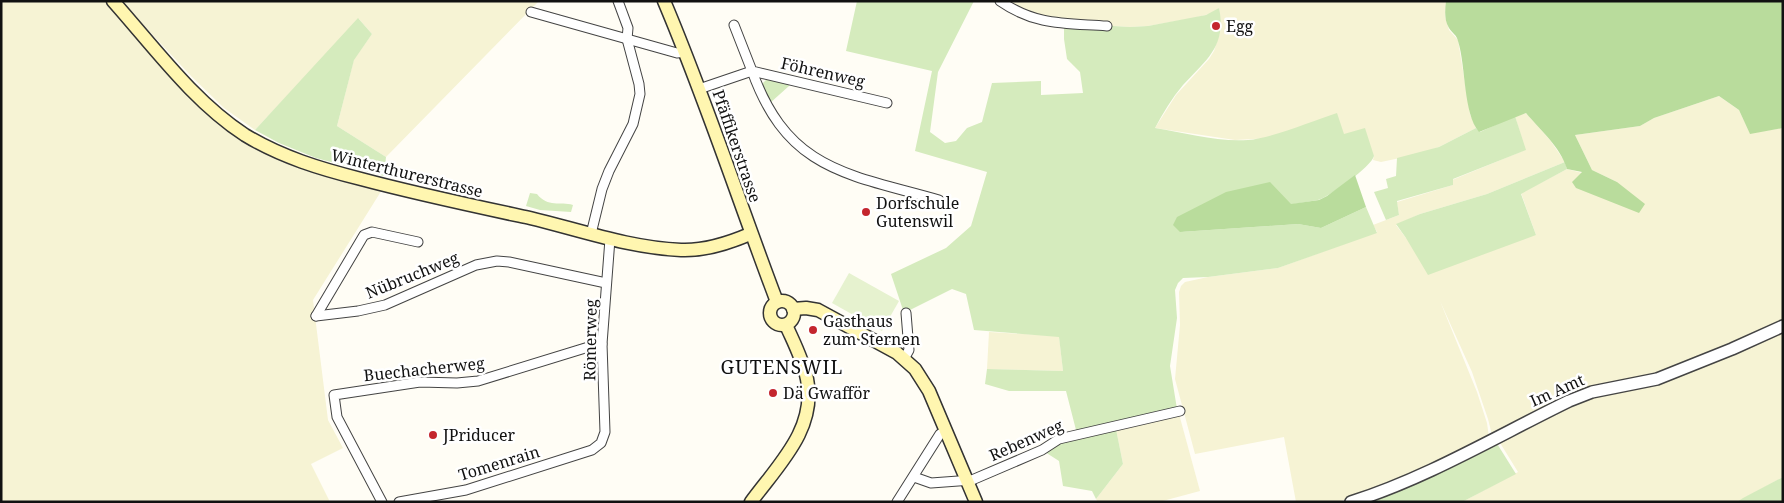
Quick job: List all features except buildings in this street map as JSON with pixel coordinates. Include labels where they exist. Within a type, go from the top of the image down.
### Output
[{"type":"main road","name":"Winterthurerstrasse","points":[[113,1],[180,78],[205,103],[244,134],[272,150],[308,165],[610,239],[663,249],[691,250],[710,248],[750,234]]},
{"type":"main road","name":"Pfäffikerstrasse","points":[[664,1],[700,89],[750,234],[777,302]]},
{"type":"main road","points":[[777,302],[787,302],[793,309],[792,320],[786,325],[777,325],[770,318],[770,309],[777,302]]},
{"type":"main road","points":[[793,309],[806,308],[818,310],[885,346],[904,359],[923,381],[941,435],[962,481],[976,502]]},
{"type":"main road","points":[[751,502],[790,451],[802,430],[806,417],[807,381],[800,356],[786,325]]},
{"type":"street","points":[[591,234],[606,177],[629,132],[638,104],[639,84],[627,39],[628,28],[618,1]]},
{"type":"street","points":[[1000,1],[1014,11],[1038,20],[1107,26]]},
{"type":"street","points":[[531,12],[676,53],[685,52]]},
{"type":"street","points":[[734,25],[764,100],[787,135],[814,157],[832,168],[939,200]]},
{"type":"street","points":[[700,89],[752,71]]},
{"type":"street","name":"Föhrenweg","points":[[752,71],[888,103]]},
{"type":"street","name":"Nübruchweg","points":[[418,242],[372,232],[364,235],[316,316],[371,309],[486,262],[509,262],[606,283]]},
{"type":"street","name":"Römerweg","points":[[602,441],[605,432],[602,344],[610,239]]},
{"type":"street","points":[[904,359],[909,350],[906,313]]},
{"type":"street","name":"Im Amt","points":[[1350,502],[1393,487],[1569,400],[1592,392],[1657,379],[1783,326]]},
{"type":"street","name":"Buechacherweg","points":[[382,502],[337,417],[334,395],[420,382],[457,383],[478,381],[586,347],[602,344]]},
{"type":"street","name":"Rebenweg","points":[[914,477],[931,483],[972,480],[998,467],[1024,459],[1059,439],[1180,411]]},
{"type":"street","points":[[897,502],[941,435]]},
{"type":"street","name":"Tomenrain","points":[[399,502],[466,490],[592,450],[602,441]]},
{"type":"shaded area","points":[[1,1],[113,1],[180,78],[261,144],[385,185],[313,300],[328,420],[343,448],[311,464],[330,502],[1,502]]},
{"type":"shaded area","points":[[121,1],[539,1],[386,157],[337,126],[354,59],[372,34],[359,19],[255,130],[224,108],[191,76]]},
{"type":"shaded area","points":[[1000,1],[1446,1],[1445,16],[1449,30],[1458,40],[1470,114],[1476,128],[1439,147],[1419,154],[1381,162],[1373,160],[1374,156],[1344,134],[1235,140],[1155,128],[1176,95],[1214,51],[1221,29],[1219,8],[1213,13],[1194,18],[1148,26],[1130,27],[1051,22]]},
{"type":"shaded area","points":[[1719,96],[1739,110],[1750,133],[1783,128],[1783,477],[1737,502],[1462,502],[1518,472],[1497,438],[1493,439],[1472,372],[1440,301],[1477,392],[1487,423],[1489,437],[1393,483],[1353,498],[1335,502],[1296,502],[1284,437],[1195,454],[1175,379],[1180,325],[1179,292],[1185,282],[1208,277],[1278,268],[1377,232],[1373,225],[1399,215],[1397,202],[1453,185],[1452,180],[1525,150],[1515,116],[1526,113],[1550,140],[1565,162],[1487,194],[1420,214],[1396,225],[1406,238],[1536,235],[1521,193],[1567,169],[1617,182],[1592,170],[1575,135],[1640,126],[1654,118]]},
{"type":"shaded area","points":[[989,332],[1059,336],[1063,371],[987,369]]},
{"type":"shaded area","points":[[1179,414],[1200,491],[1159,502],[1098,502],[1096,499],[1123,464],[1116,429]]},
{"type":"green space","points":[[857,1],[974,1],[938,72],[930,132],[945,143],[956,141],[967,128],[982,122],[992,83],[1041,81],[1041,95],[1083,93],[1080,72],[1067,59],[1064,23],[1130,27],[1148,26],[1206,15],[1219,8],[1220,33],[1213,51],[1175,95],[1155,128],[1213,138],[1248,140],[1281,133],[1337,113],[1344,134],[1365,128],[1374,156],[1366,167],[1349,181],[1318,200],[1288,205],[1180,232],[1298,224],[1321,228],[1366,207],[1377,233],[1278,268],[1208,277],[1183,278],[1175,290],[1177,318],[1170,366],[1177,409],[1116,429],[1123,464],[1096,499],[1092,491],[1063,486],[1059,461],[1045,452],[1076,430],[1066,391],[1009,391],[985,384],[987,369],[1063,371],[1059,337],[974,330],[966,294],[952,289],[904,313],[891,274],[946,248],[971,226],[987,172],[915,151],[932,71],[846,51]]},
{"type":"green space","points":[[1446,1],[1783,1],[1783,128],[1750,134],[1739,110],[1719,96],[1654,118],[1640,126],[1575,135],[1592,170],[1617,182],[1645,204],[1639,213],[1576,188],[1572,182],[1582,172],[1567,169],[1555,146],[1526,113],[1479,132],[1474,124],[1467,101],[1461,51],[1456,36],[1446,22]]},
{"type":"green space","points":[[358,18],[372,34],[354,60],[337,126],[386,157],[384,176],[316,158],[279,143],[255,130]]},
{"type":"green space","points":[[767,79],[790,83],[770,103],[762,86]]},
{"type":"green space","points":[[1515,116],[1526,150],[1453,179],[1453,185],[1397,201],[1399,215],[1386,220],[1374,192],[1388,188],[1386,179],[1396,176],[1397,158],[1439,147],[1476,128],[1480,132]]},
{"type":"green space","points":[[1565,162],[1567,169],[1521,194],[1536,235],[1428,275],[1396,224],[1420,214],[1487,194]]},
{"type":"green space","points":[[1355,175],[1366,207],[1321,228],[1298,224],[1180,232],[1173,225],[1177,217],[1226,192],[1270,182],[1291,204],[1319,200]]},
{"type":"green space","points":[[530,193],[537,194],[550,203],[573,205],[571,212],[540,210],[526,206]]},
{"type":"green space","points":[[849,273],[899,301],[882,331],[832,303]]},
{"type":"green space","points":[[1496,442],[1516,474],[1462,502],[1371,502],[1370,500]]},
{"type":"green space","points":[[1783,477],[1783,502],[1737,502],[1743,498]]},
{"type":"place","name":"Egg","points":[[1216,26]]},
{"type":"place","name":"Dorfschule Gutenswil","points":[[866,212]]},
{"type":"place","name":"Gasthaus zum Sternen","points":[[813,330]]},
{"type":"place","name":"Dä Gwafför","points":[[773,393]]},
{"type":"place","name":"JPriducer","points":[[433,435]]},
{"type":"district","name":"GUTENSWIL","points":[[782,367]]}]
